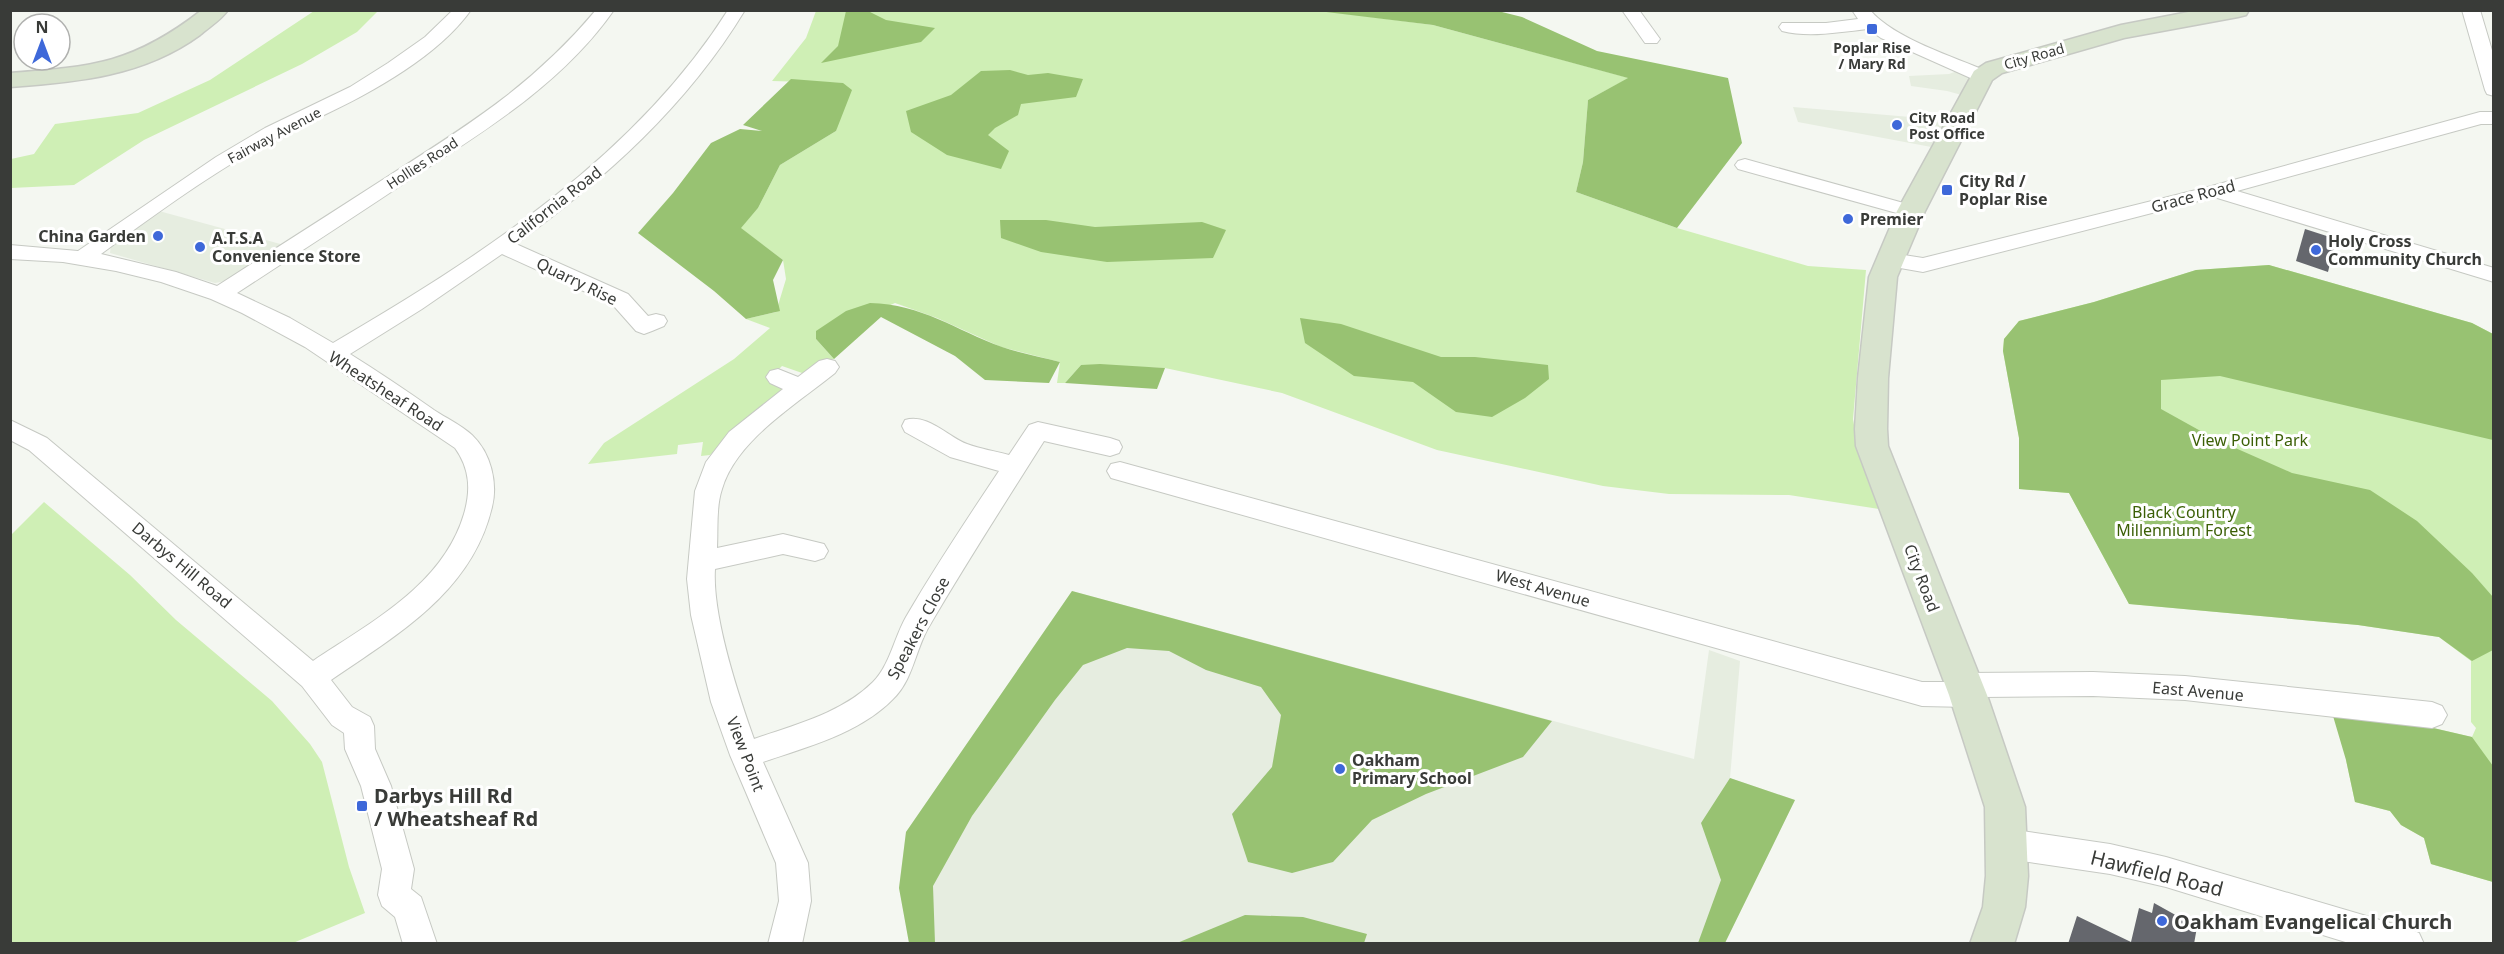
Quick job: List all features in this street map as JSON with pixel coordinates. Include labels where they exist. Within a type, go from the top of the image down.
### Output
[{"type":"street","points":[[10,80],[80,74],[142,58],[166,46],[217,10]]},
{"type":"street","name":"Fairway Avenue","points":[[82,258],[224,161],[273,132],[319,110],[386,72],[430,40],[463,10]]},
{"type":"street","name":"Hollies Road","points":[[220,294],[495,116],[548,73],[575,47],[606,10]]},
{"type":"street","name":"California Road","points":[[331,355],[418,303],[502,246],[616,156],[657,118],[700,66],[737,10]]},
{"type":"street","name":"City Road","points":[[1992,944],[2004,907],[2008,844],[2005,807],[1966,690],[1872,446],[1873,378],[1883,278],[1911,211],[1982,76],[1994,68],[2111,35],[2238,10]]},
{"type":"street","points":[[2471,10],[2493,90]]},
{"type":"street","points":[[1628,17],[1651,39]]},
{"type":"street","points":[[1788,27],[1853,27],[1866,17],[1907,44],[1982,76]]},
{"type":"street","points":[[1816,28],[1827,46]]},
{"type":"street","name":"Grace Road","points":[[1891,260],[1923,265],[2215,191],[2480,118],[2493,118]]},
{"type":"street","points":[[1745,165],[1911,211]]},
{"type":"street","points":[[2215,191],[2493,275]]},
{"type":"street","name":"Quarry Rise","points":[[502,246],[620,299],[644,328]]},
{"type":"street","name":"Wheatsheaf Road","points":[[10,252],[82,258],[144,271],[220,294],[293,331],[331,355],[464,442],[476,458],[481,475],[482,499],[475,522],[456,563],[393,621],[312,676]]},
{"type":"street","name":"View Point","points":[[785,944],[795,901],[792,862],[745,755],[726,702],[705,615],[700,579],[708,491],[719,462],[789,382],[827,367]]},
{"type":"street","points":[[914,426],[959,451],[1016,466]]},
{"type":"street","name":"Darbys Hill Road","points":[[10,429],[38,444],[312,676],[342,716],[341,735],[360,749],[376,786],[398,869],[394,895],[409,908],[420,944]]},
{"type":"street","name":"Speakers Close","points":[[745,755],[809,734],[867,704],[885,690],[915,627],[1038,431],[1115,459]]},
{"type":"street","name":"West Avenue","points":[[1115,459],[1922,694],[1966,690]]},
{"type":"street","points":[[703,561],[761,546],[783,544],[815,551]]},
{"type":"street","name":"East Avenue","points":[[1966,690],[2093,684],[2185,688],[2432,715]]},
{"type":"street","name":"Hawfield Road","points":[[2008,844],[2110,859],[2166,872],[2402,943]]},
{"type":"shaded area","points":[[1965,68],[1982,76],[1969,97],[1911,86],[1909,76],[1949,74]]},
{"type":"shaded area","points":[[1793,107],[1922,118],[1954,127],[1942,149],[1798,122]]},
{"type":"shaded area","points":[[159,211],[284,245],[231,280],[215,283],[110,253],[111,245]]},
{"type":"shaded area","name":"Oakham Primary School","points":[[1072,591],[1694,759],[1709,650],[1740,661],[1730,778],[1795,800],[1725,943],[909,943],[899,888],[906,832]]},
{"type":"green space","points":[[1318,10],[1433,25],[1629,78],[1588,100],[1583,162],[1576,192],[1677,228],[1808,266],[1866,270],[1853,419],[1858,448],[1879,509],[1789,495],[1669,494],[1603,486],[1437,450],[1282,393],[1165,368],[1081,365],[1065,383],[1057,383],[1060,362],[1001,347],[937,318],[895,303],[816,339],[834,359],[815,366],[805,374],[782,366],[771,377],[781,385],[781,393],[710,455],[701,456],[703,442],[678,445],[677,454],[588,464],[604,443],[734,359],[770,328],[746,319],[776,312],[786,279],[783,260],[740,228],[758,208],[780,165],[836,131],[843,83],[772,81],[806,38],[816,11]]},
{"type":"green space","points":[[314,11],[378,11],[357,32],[302,64],[144,140],[74,185],[11,188],[11,159],[34,154],[55,124],[138,113],[210,80]]},
{"type":"green space","points":[[846,11],[868,11],[886,20],[935,28],[921,42],[821,63],[838,46]]},
{"type":"green space","points":[[1318,11],[1498,11],[1522,17],[1597,51],[1728,78],[1742,143],[1677,228],[1576,192],[1583,162],[1588,100],[1628,78],[1433,25]]},
{"type":"green space","points":[[1010,70],[1028,75],[1048,73],[1083,79],[1076,97],[1021,104],[1018,115],[995,128],[988,135],[1009,151],[1001,169],[947,155],[911,132],[906,111],[951,95],[981,71]]},
{"type":"green space","points":[[791,79],[843,83],[852,90],[836,131],[780,165],[758,208],[741,228],[783,260],[773,280],[780,311],[746,319],[714,291],[638,233],[673,193],[711,143],[740,129],[762,131],[743,125]]},
{"type":"green space","points":[[1000,220],[1046,220],[1095,227],[1202,222],[1226,230],[1213,258],[1107,262],[1041,252],[1001,238]]},
{"type":"green space","name":"Black Country Millennium Forest","points":[[2269,265],[2472,323],[2493,334],[2493,882],[2431,864],[2424,838],[2401,825],[2390,811],[2355,802],[2346,760],[2403,721],[2472,737],[2476,728],[2471,722],[2471,661],[2439,637],[2358,625],[2129,604],[2069,493],[2019,489],[2019,438],[2003,351],[2004,339],[2019,321],[2094,302],[2196,270]]},
{"type":"green space","name":"Black Country Millennium Forest","points":[[2269,265],[2472,323],[2493,334],[2493,440],[2220,376],[2161,380],[2161,409],[2215,439],[2292,473],[2370,490],[2417,521],[2472,573],[2493,597],[2493,650],[2472,661],[2439,637],[2358,625],[2129,604],[2069,493],[2019,489],[2019,438],[2003,351],[2004,339],[2019,321],[2094,302],[2196,270]]},
{"type":"green space","points":[[870,303],[906,308],[938,319],[1002,347],[1060,362],[1049,383],[985,380],[955,356],[881,317],[834,359],[816,339],[816,331],[846,311]]},
{"type":"green space","points":[[1300,318],[1341,324],[1441,357],[1475,357],[1548,365],[1549,379],[1525,398],[1492,417],[1456,412],[1413,382],[1354,376],[1305,343]]},
{"type":"green space","points":[[1081,365],[1165,368],[1157,389],[1065,383]]},
{"type":"green space","points":[[44,502],[130,575],[176,620],[272,701],[310,744],[322,762],[349,867],[365,913],[293,943],[11,943],[11,535]]},
{"type":"green space","points":[[1072,591],[1552,721],[1523,757],[1426,794],[1372,820],[1333,862],[1292,873],[1248,862],[1232,814],[1272,767],[1281,715],[1261,687],[1206,670],[1169,651],[1127,648],[1083,665],[1055,700],[972,816],[933,886],[935,943],[909,943],[899,888],[906,832]]},
{"type":"green space","points":[[2333,716],[2403,721],[2472,737],[2493,766],[2493,882],[2431,864],[2424,838],[2401,825],[2390,811],[2355,802]]},
{"type":"green space","points":[[1730,778],[1795,800],[1725,943],[1698,943],[1721,880],[1701,823]]},
{"type":"green space","points":[[1245,915],[1303,917],[1367,934],[1364,943],[1177,943]]},
{"type":"building","name":"Holy Cross Community Church","points":[[2305,229],[2336,239],[2328,272],[2296,261]]},
{"type":"building","name":"Oakham Evangelical Church","points":[[2154,903],[2197,927],[2194,944],[2068,944],[2077,916],[2131,942],[2139,908],[2152,913]]},
{"type":"place","name":"Poplar Rise / Mary Rd","points":[[1872,29]]},
{"type":"place","name":"City Road Post Office","points":[[1897,125]]},
{"type":"place","name":"City Rd / Poplar Rise","points":[[1947,190]]},
{"type":"place","name":"Premier","points":[[1848,219]]},
{"type":"place","name":"China Garden","points":[[158,236]]},
{"type":"place","name":"A.T.S.A Convenience Store","points":[[200,247]]},
{"type":"place","name":"Holy Cross Community Church","points":[[2316,250]]},
{"type":"place","name":"Oakham Primary School","points":[[1340,769]]},
{"type":"place","name":"Darbys Hill Rd / Wheatsheaf Rd","points":[[362,806]]},
{"type":"place","name":"Oakham Evangelical Church","points":[[2162,921]]},
{"type":"park label","name":"View Point Park","points":[[2250,440]]}]
